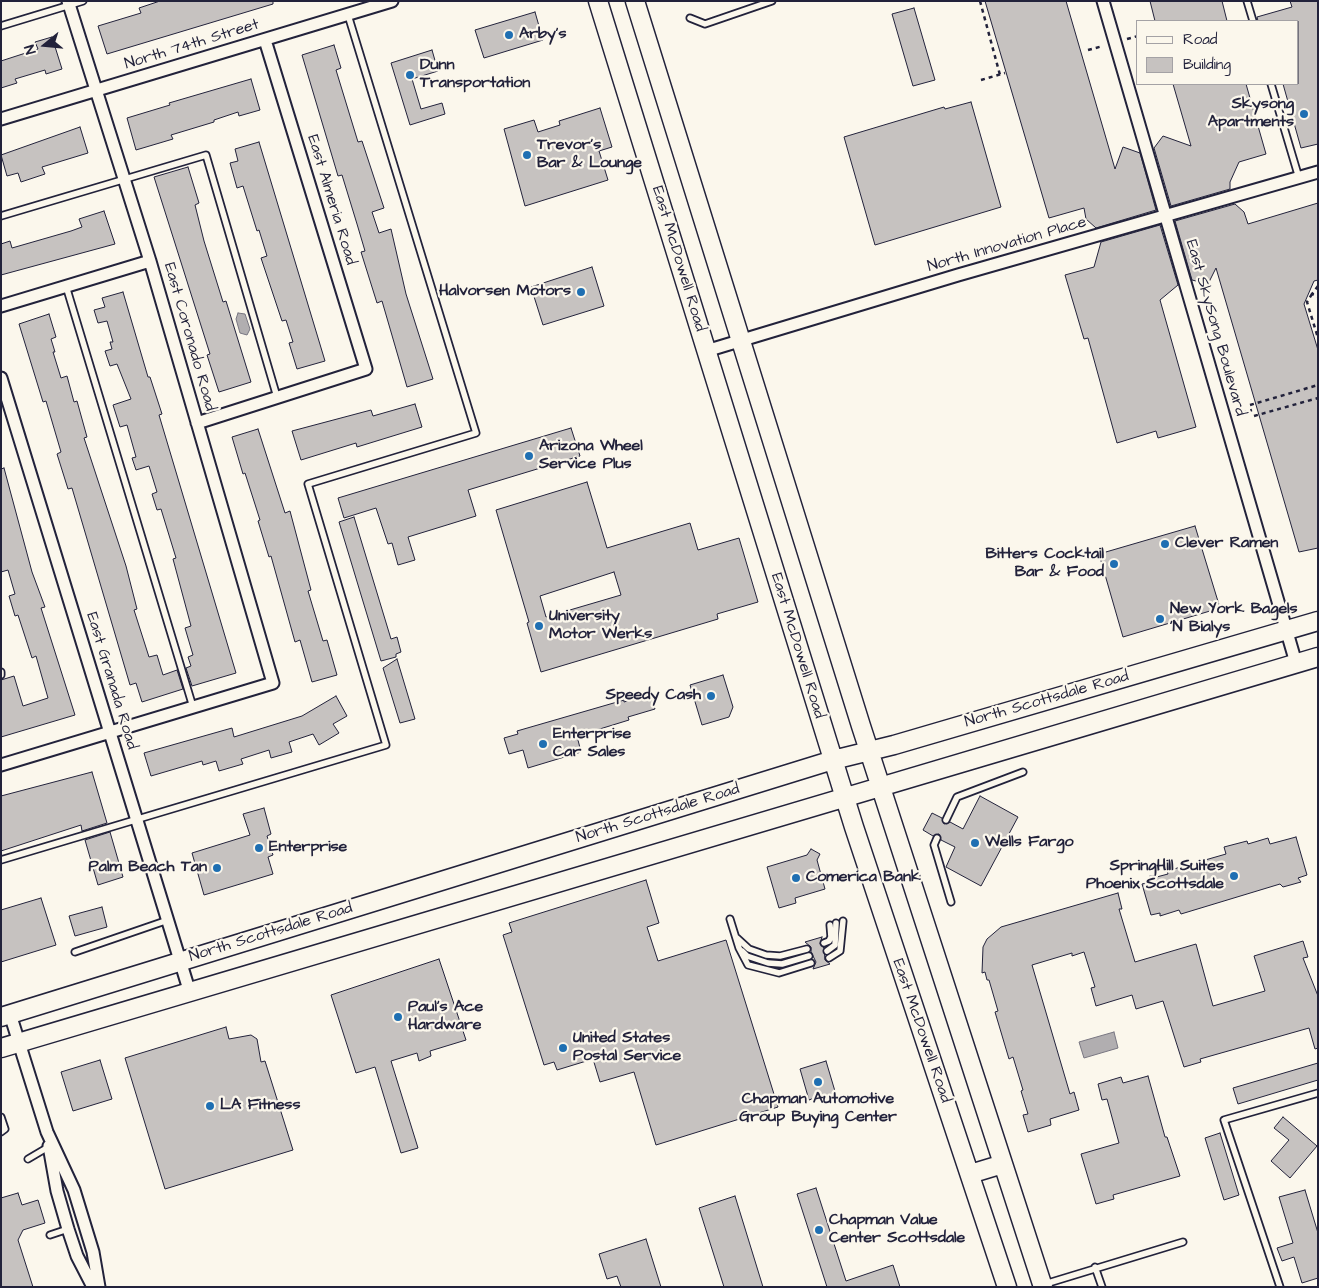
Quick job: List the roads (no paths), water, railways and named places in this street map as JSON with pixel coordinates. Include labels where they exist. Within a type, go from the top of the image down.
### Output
[{"type":"main road","name":"East McDowell Road","points":[[598,1],[844,799],[918,1026],[1007,1287]]},
{"type":"main road","points":[[634,1],[870,751],[1043,1286]]},
{"type":"main road","name":"North Scottsdale Road","points":[[6,1015],[832,760],[870,751],[1318,621]]},
{"type":"main road","name":"North Scottsdale Road","points":[[1,1048],[1318,657]]},
{"type":"main road","points":[[970,1174],[1003,1164]]},
{"type":"street","name":"North 74th Street","points":[[1,120],[264,40],[352,9],[392,1]]},
{"type":"street","name":"East SkySong Boulevard","points":[[1103,1],[1296,663]]},
{"type":"street","name":"East Coronado Road","points":[[69,3],[150,261],[273,683],[193,708]]},
{"type":"street","name":"East Almeria Road","points":[[264,40],[366,369],[277,398]]},
{"type":"street","name":"North Innovation Place","points":[[706,351],[1318,172]]},
{"type":"street","points":[[1,306],[150,261]]},
{"type":"street","name":"East Granada Road","points":[[1,378],[190,993]]},
{"type":"street","points":[[197,423],[277,398]]},
{"type":"street","points":[[1,765],[193,708]]},
{"type":"street","points":[[6,1015],[18,1042],[47,1132],[51,1146],[56,1191],[68,1229],[77,1256],[93,1287]]},
{"type":"street","points":[[51,1146],[74,1190],[93,1252],[99,1287]]},
{"type":"lane","points":[[1,26],[69,3],[83,1]]},
{"type":"lane","points":[[690,18],[705,24],[772,1]]},
{"type":"lane","points":[[1247,1],[1253,20]]},
{"type":"lane","points":[[1,860],[136,818],[386,745],[308,484],[476,433],[352,9]]},
{"type":"lane","points":[[1271,85],[1298,178]]},
{"type":"lane","points":[[1,216],[206,154],[277,398]]},
{"type":"lane","points":[[66,286],[193,708]]},
{"type":"lane","points":[[946,820],[957,797],[1023,772]]},
{"type":"lane","points":[[937,838],[934,845],[951,902]]},
{"type":"lane","points":[[75,952],[168,920]]},
{"type":"lane","points":[[730,920],[739,948],[748,965],[773,972],[811,963]]},
{"type":"lane","points":[[824,943],[829,941],[836,923]]},
{"type":"lane","points":[[826,951],[835,945],[836,923]]},
{"type":"lane","points":[[829,958],[840,951],[836,923]]},
{"type":"lane","points":[[735,936],[749,948],[766,955],[780,956],[807,949]]},
{"type":"lane","points":[[739,948],[747,956],[768,964],[782,964],[809,956]]},
{"type":"lane","points":[[1280,1287],[1224,1120],[1318,1093]]},
{"type":"lane","points":[[1,1117],[5,1129],[1,1132]]},
{"type":"lane","points":[[28,1159],[51,1146]]},
{"type":"lane","points":[[50,1234],[68,1229]]},
{"type":"lane","points":[[1043,1286],[1095,1267],[1183,1242]]},
{"type":"lane","points":[[1095,1267],[1102,1287]]},
{"type":"place","name":"Arby's","points":[[509,35]]},
{"type":"place","name":"Dunn Transportation","points":[[410,75]]},
{"type":"place","name":"Skysong Apartments","points":[[1304,114]]},
{"type":"place","name":"Trevor's Bar & Lounge","points":[[527,155]]},
{"type":"place","name":"Halvorsen Motors","points":[[581,292]]},
{"type":"place","name":"Arizona Wheel Service Plus","points":[[529,456]]},
{"type":"place","name":"Clever Ramen","points":[[1165,544]]},
{"type":"place","name":"Bitters Cocktail Bar & Food","points":[[1114,564]]},
{"type":"place","name":"New York Bagels 'N Bialys","points":[[1160,619]]},
{"type":"place","name":"University Motor Werks","points":[[539,626]]},
{"type":"place","name":"Speedy Cash","points":[[711,696]]},
{"type":"place","name":"Enterprise Car Sales","points":[[543,744]]},
{"type":"place","name":"Wells Fargo","points":[[975,843]]},
{"type":"place","name":"Enterprise","points":[[259,848]]},
{"type":"place","name":"Palm Beach Tan","points":[[217,868]]},
{"type":"place","name":"SpringHill Suites Phoenix Scottsdale","points":[[1234,876]]},
{"type":"place","name":"Comerica Bank","points":[[796,878]]},
{"type":"place","name":"Paul's Ace Hardware","points":[[398,1017]]},
{"type":"place","name":"United States Postal Service","points":[[563,1048]]},
{"type":"place","name":"Chapman Automotive Group Buying Center","points":[[818,1082]]},
{"type":"place","name":"LA Fitness","points":[[210,1106]]},
{"type":"place","name":"Chapman Value Center Scottsdale","points":[[819,1230]]}]
